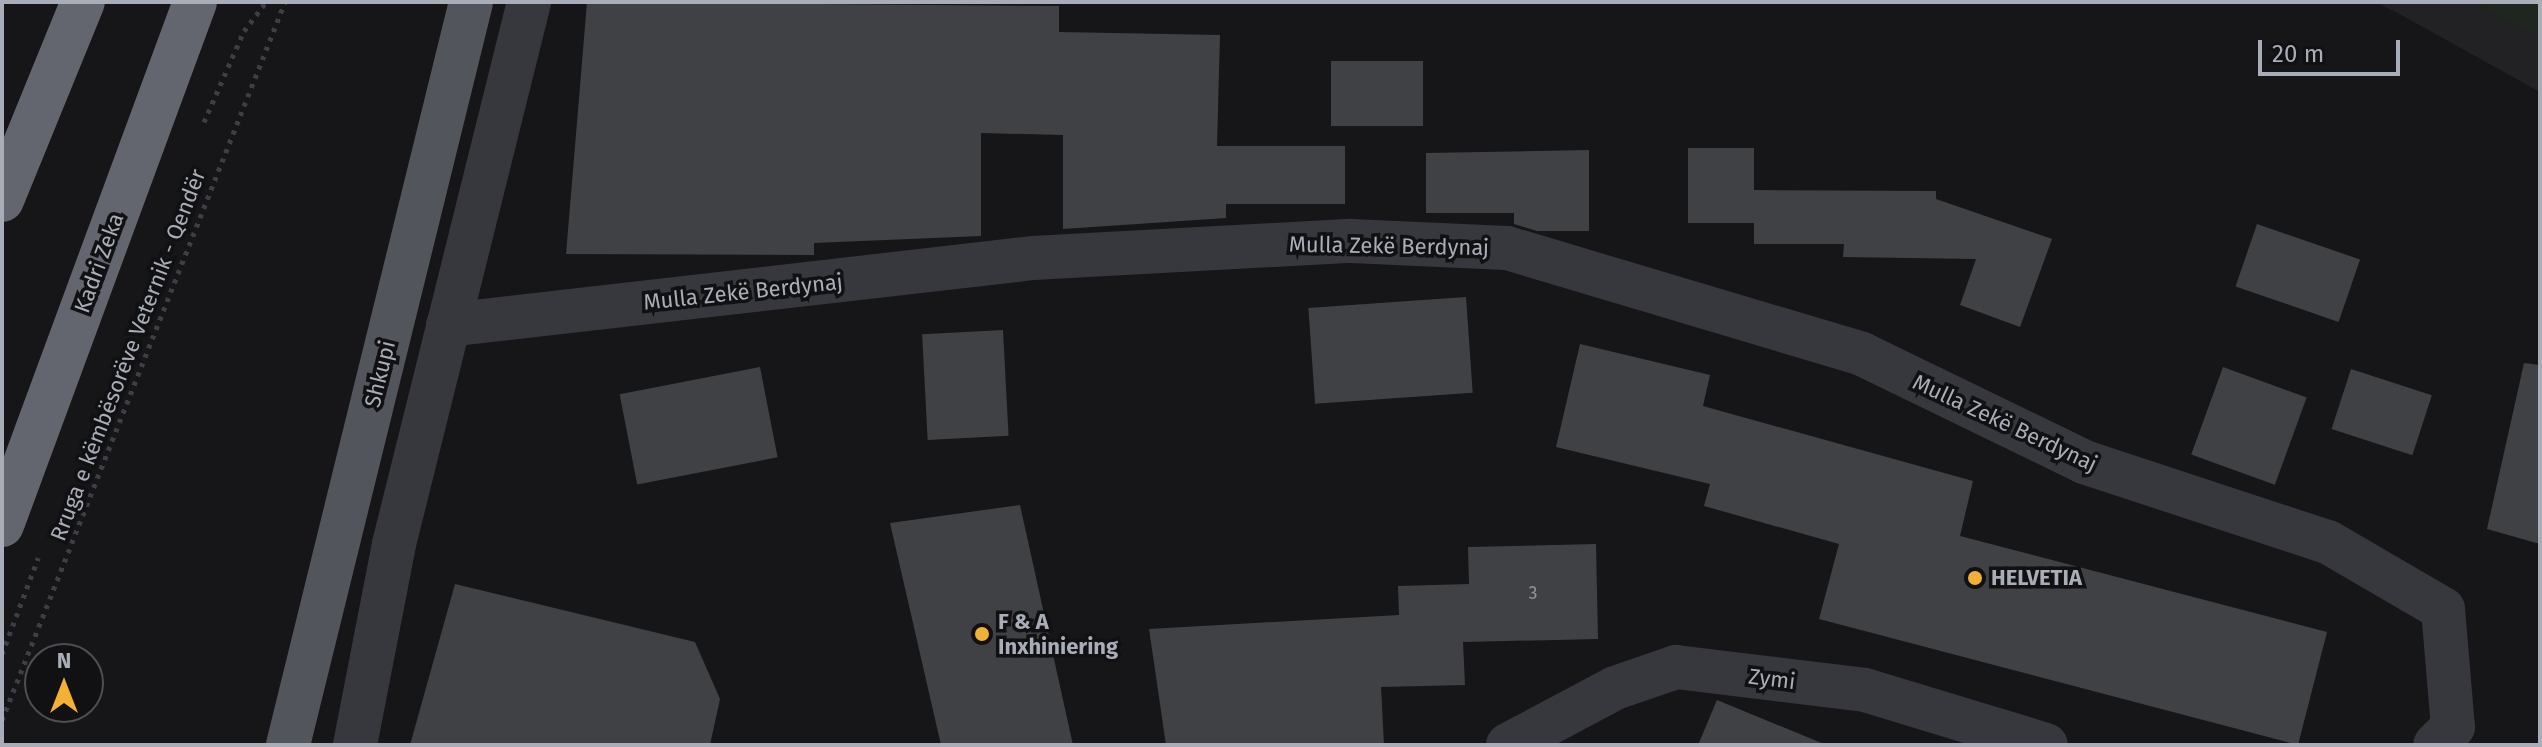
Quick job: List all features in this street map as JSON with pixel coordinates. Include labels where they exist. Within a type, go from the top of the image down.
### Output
[{"type":"highway","points":[[2,200],[83,2]]},
{"type":"highway","name":"Kadri Zeka","points":[[2,525],[195,2]]},
{"type":"main road","name":"Shkupi","points":[[288,745],[471,2]]},
{"type":"street","points":[[355,745],[448,325],[529,2]]},
{"type":"street","name":"Mulla Zekë Berdynaj","points":[[448,325],[1033,258],[1351,241],[1507,248],[1862,354],[2084,462],[2328,542],[2443,609],[2453,727],[2435,745]]},
{"type":"street","name":"Zymi","points":[[1508,745],[1615,688],[1676,667],[1865,690],[2046,745]]},
{"type":"path","name":"Rruga e këmbësorëve Veternik - Qendër","points":[[2,720],[285,2]]},
{"type":"shaded area","points":[[2376,2],[2540,2],[2540,92],[2405,17]]},
{"type":"shaded area","points":[[2471,2],[2540,2],[2540,38]]},
{"type":"building","points":[[587,2],[1059,6],[1059,32],[1220,35],[1217,146],[1345,146],[1345,204],[1226,204],[1226,218],[1063,229],[1063,135],[981,133],[981,236],[814,243],[814,255],[566,254]]},
{"type":"building","points":[[1331,61],[1423,61],[1423,126],[1331,126]]},
{"type":"building","points":[[1688,148],[1754,148],[1754,190],[1936,191],[1936,199],[2052,239],[2020,327],[1960,305],[1976,259],[1843,257],[1844,244],[1754,244],[1754,223],[1688,223]]},
{"type":"building","points":[[1589,150],[1589,231],[1537,231],[1514,224],[1514,213],[1426,213],[1426,153]]},
{"type":"building","points":[[2257,224],[2360,259],[2339,322],[2236,286]]},
{"type":"building","points":[[1466,297],[1473,393],[1315,404],[1308,308]]},
{"type":"building","points":[[1003,330],[1009,436],[928,440],[922,334]]},
{"type":"building","name":"HELVETIA","points":[[1580,344],[1710,375],[1703,406],[1973,481],[1960,536],[2327,632],[2298,745],[1819,619],[1839,544],[1704,506],[1710,484],[1556,447]]},
{"type":"building","points":[[2524,363],[2540,365],[2540,544],[2487,529]]},
{"type":"building","points":[[760,367],[778,457],[637,485],[620,394]]},
{"type":"building","points":[[2223,367],[2307,397],[2275,485],[2191,454]]},
{"type":"building","points":[[2351,369],[2432,395],[2412,455],[2332,429]]},
{"type":"building","name":"F & A Inxhiniering","points":[[1020,505],[1073,745],[941,745],[890,523]]},
{"type":"building","points":[[1596,544],[1598,639],[1463,642],[1465,685],[1381,687],[1384,745],[1166,745],[1149,629],[1399,615],[1398,586],[1469,584],[1468,547]]},
{"type":"building","points":[[455,584],[695,642],[720,699],[710,745],[410,745]]},
{"type":"building","points":[[1717,700],[1824,744],[1824,745],[1698,745]]},
{"type":"place","name":"HELVETIA","points":[[1975,578]]},
{"type":"place","name":"F & A Inxhiniering","points":[[982,634]]}]
